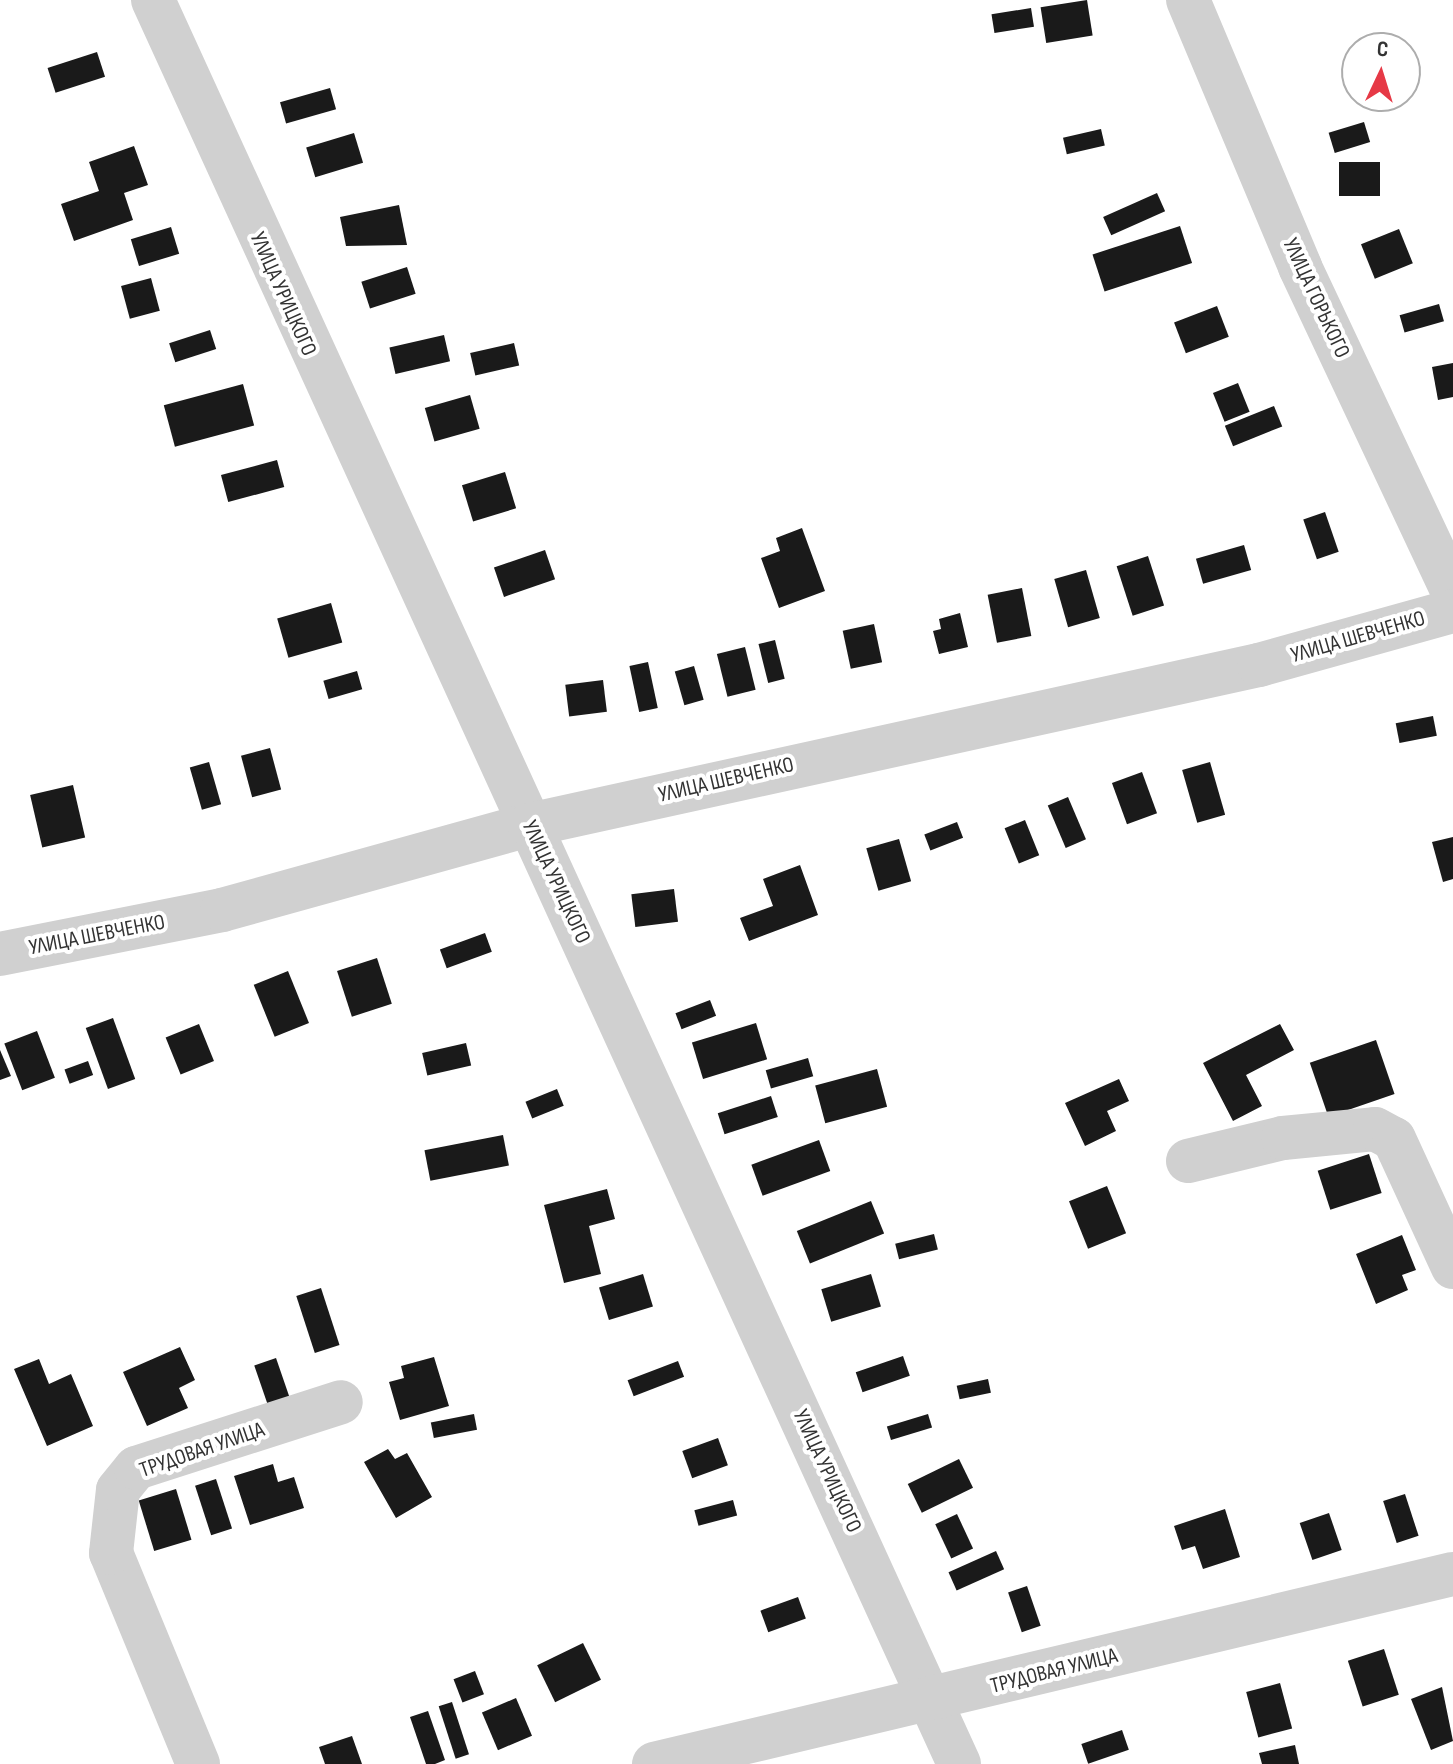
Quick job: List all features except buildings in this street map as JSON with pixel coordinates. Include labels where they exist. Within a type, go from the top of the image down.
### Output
[{"type":"street","name":"УЛИЦА УРИЦКОГО","points":[[153,0],[959,1764]]},
{"type":"street","name":"УЛИЦА ГОРЬКОГО","points":[[1188,0],[1300,267],[1453,592]]},
{"type":"street","name":"УЛИЦА ШЕВЧЕНКО","points":[[0,954],[222,910],[529,825],[1259,665],[1453,611]]},
{"type":"street","points":[[1188,1161],[1283,1138],[1375,1129],[1394,1139],[1453,1267]]},
{"type":"street","name":"ТРУДОВАЯ УЛИЦА","points":[[198,1764],[111,1553],[118,1490],[136,1468],[341,1402]]},
{"type":"street","name":"ТРУДОВАЯ УЛИЦА","points":[[654,1764],[1453,1574]]}]
